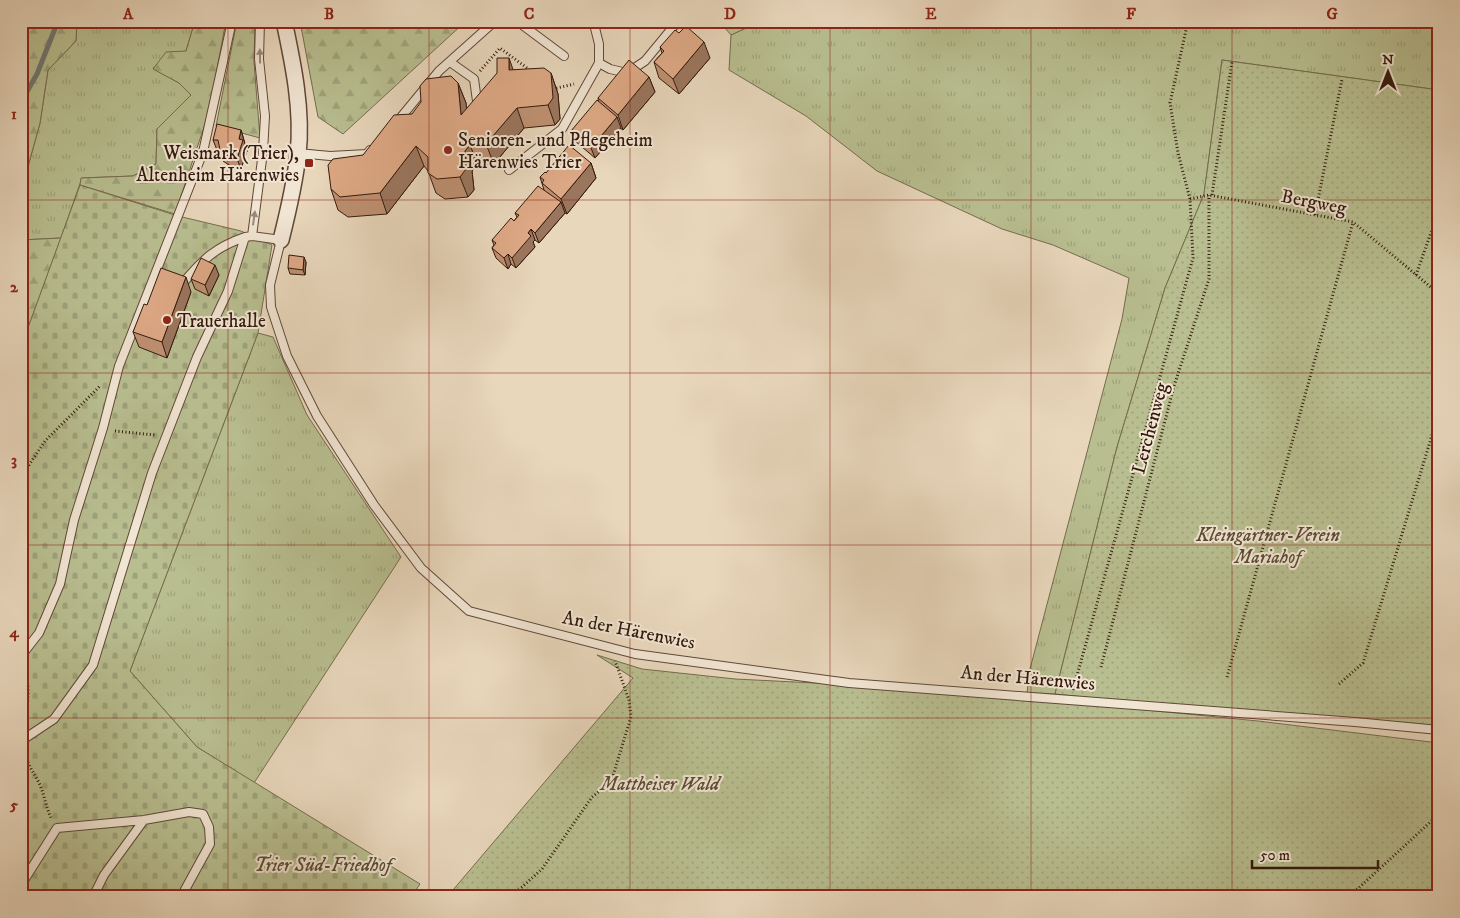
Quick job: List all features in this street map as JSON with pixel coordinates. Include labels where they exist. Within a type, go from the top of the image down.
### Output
[{"type":"street","name":"An der Härenwies","points":[[282,240],[298,152],[298,111],[291,55],[284,21]]},
{"type":"lane","points":[[21,656],[39,633],[60,584],[74,520],[120,366],[203,152],[232,21]]},
{"type":"lane","points":[[21,743],[54,719],[93,665],[152,474],[197,356],[228,291],[248,236],[263,152],[265,116],[259,59],[260,21]]},
{"type":"lane","points":[[390,129],[450,62],[495,21]]},
{"type":"lane","points":[[517,21],[564,56]]},
{"type":"lane","points":[[509,170],[562,129],[599,64],[599,44],[594,24],[590,21]]},
{"type":"lane","points":[[599,64],[610,69],[628,73],[645,61],[678,21]]},
{"type":"lane","points":[[450,62],[474,79],[477,101]]},
{"type":"lane","points":[[298,152],[330,156],[367,154],[378,141]]},
{"type":"lane","points":[[183,283],[198,265],[222,245],[248,236],[282,240]]},
{"type":"lane","name":"An der Härenwies","points":[[282,240],[270,285],[271,308],[287,356],[316,416],[374,505],[421,568],[470,611],[527,628],[635,654],[849,683],[1439,730]]},
{"type":"lane","points":[[21,885],[57,828],[144,820],[189,812],[203,814],[209,827],[210,844],[181,897]]},
{"type":"lane","points":[[93,897],[104,875],[144,820]]},
{"type":"path","points":[[1070,700],[1193,258],[1190,199],[1178,153],[1170,104],[1188,21]]},
{"type":"path","points":[[474,79],[500,48],[537,76]]},
{"type":"path","name":"Lerchenweg","points":[[1101,667],[1174,386],[1209,279],[1210,195],[1232,62]]},
{"type":"path","points":[[1315,215],[1342,79]]},
{"type":"path","points":[[549,86],[554,89]]},
{"type":"path","name":"Bergweg","points":[[1190,199],[1210,195],[1353,222],[1439,294]]},
{"type":"path","points":[[1416,275],[1439,210]]},
{"type":"path","points":[[1227,677],[1353,222]]},
{"type":"path","points":[[21,478],[45,441],[120,366]]},
{"type":"path","points":[[1339,684],[1362,663],[1439,412]]},
{"type":"path","points":[[123,433],[166,436]]},
{"type":"path","points":[[511,897],[542,869],[592,797],[611,782],[631,718],[630,700],[608,647]]},
{"type":"path","points":[[1349,897],[1439,814]]},
{"type":"green space","points":[[21,21],[77,21],[76,41],[48,70],[40,123],[21,192]]},
{"type":"green space","points":[[77,21],[195,21],[186,51],[153,68],[179,83],[191,95],[157,129],[156,164],[133,176],[82,178],[61,238],[21,240],[21,192],[40,123],[48,70],[76,41]]},
{"type":"green space","points":[[195,21],[226,21],[209,112],[175,214],[80,185],[81,178],[133,176],[156,164],[157,129],[191,95],[179,83],[153,69],[166,52],[186,51]]},
{"type":"green space","points":[[237,21],[255,21],[254,62],[260,138],[216,126]]},
{"type":"green space","points":[[300,21],[466,21],[343,134],[318,117]]},
{"type":"green space","points":[[719,21],[761,21],[731,35]]},
{"type":"green space","points":[[761,21],[1439,21],[1439,90],[1222,60],[1204,194],[1165,288],[1117,447],[1055,694],[1027,693],[1030,669],[1122,319],[1129,278],[1053,245],[1002,229],[877,171],[806,116],[729,70],[731,35]]},
{"type":"green space","name":"Kleingärtner-Verein Mariahof","points":[[1222,60],[1439,90],[1439,734],[1055,694],[1117,447],[1165,288],[1204,194]]},
{"type":"green space","name":"Trier Süd-Friedhof","points":[[80,185],[178,216],[241,231],[272,245],[258,333],[130,671],[197,747],[420,884],[411,897],[21,897],[21,347]]},
{"type":"green space","points":[[61,238],[21,347],[21,240]]},
{"type":"green space","points":[[258,333],[273,337],[307,415],[401,557],[254,783],[197,747],[130,671]]},
{"type":"green space","name":"Mattheiser Wald","points":[[597,655],[642,669],[735,679],[875,686],[1066,702],[1258,721],[1439,743],[1439,897],[447,897],[633,678]]},
{"type":"building","points":[[686,26],[704,42],[673,79],[654,62],[664,51],[660,47],[675,30],[679,33]]},
{"type":"building","points":[[497,58],[509,58],[509,70],[544,68],[551,73],[553,98],[548,105],[517,108],[486,144],[470,145],[465,151],[466,169],[460,177],[437,179],[428,173],[428,157],[416,146],[380,193],[340,197],[331,189],[328,165],[333,159],[363,155],[394,115],[412,114],[421,102],[420,86],[426,79],[451,76],[458,83],[461,115],[497,73]]},
{"type":"building","points":[[629,60],[649,77],[618,115],[598,98]]},
{"type":"building","points":[[597,100],[617,117],[591,148],[571,131]]},
{"type":"building","points":[[217,124],[241,130],[239,139],[243,140],[237,159],[225,155],[220,150],[218,140],[213,140]]},
{"type":"building","points":[[569,145],[591,163],[561,199],[542,183],[544,180],[540,177],[546,173]]},
{"type":"building","points":[[538,186],[561,202],[535,233],[531,229],[528,233],[531,236],[512,258],[508,254],[504,258],[492,248],[496,243],[492,240],[511,218],[514,221],[519,215],[515,213]]},
{"type":"building","points":[[289,255],[304,257],[303,270],[288,268]]},
{"type":"building","points":[[201,258],[215,265],[205,285],[191,279]]},
{"type":"building","points":[[161,268],[186,277],[162,342],[133,332],[144,304],[147,305]]},
{"type":"waterway","points":[[21,102],[37,74],[58,21]]},
{"type":"place","name":"Senioren- und Pflegeheim Härenwies Trier","points":[[448,150]]},
{"type":"place","name":"Weismark (Trier), Altenheim Härenwies","points":[[309,163]]},
{"type":"place","name":"Trauerhalle","points":[[167,320]]}]
